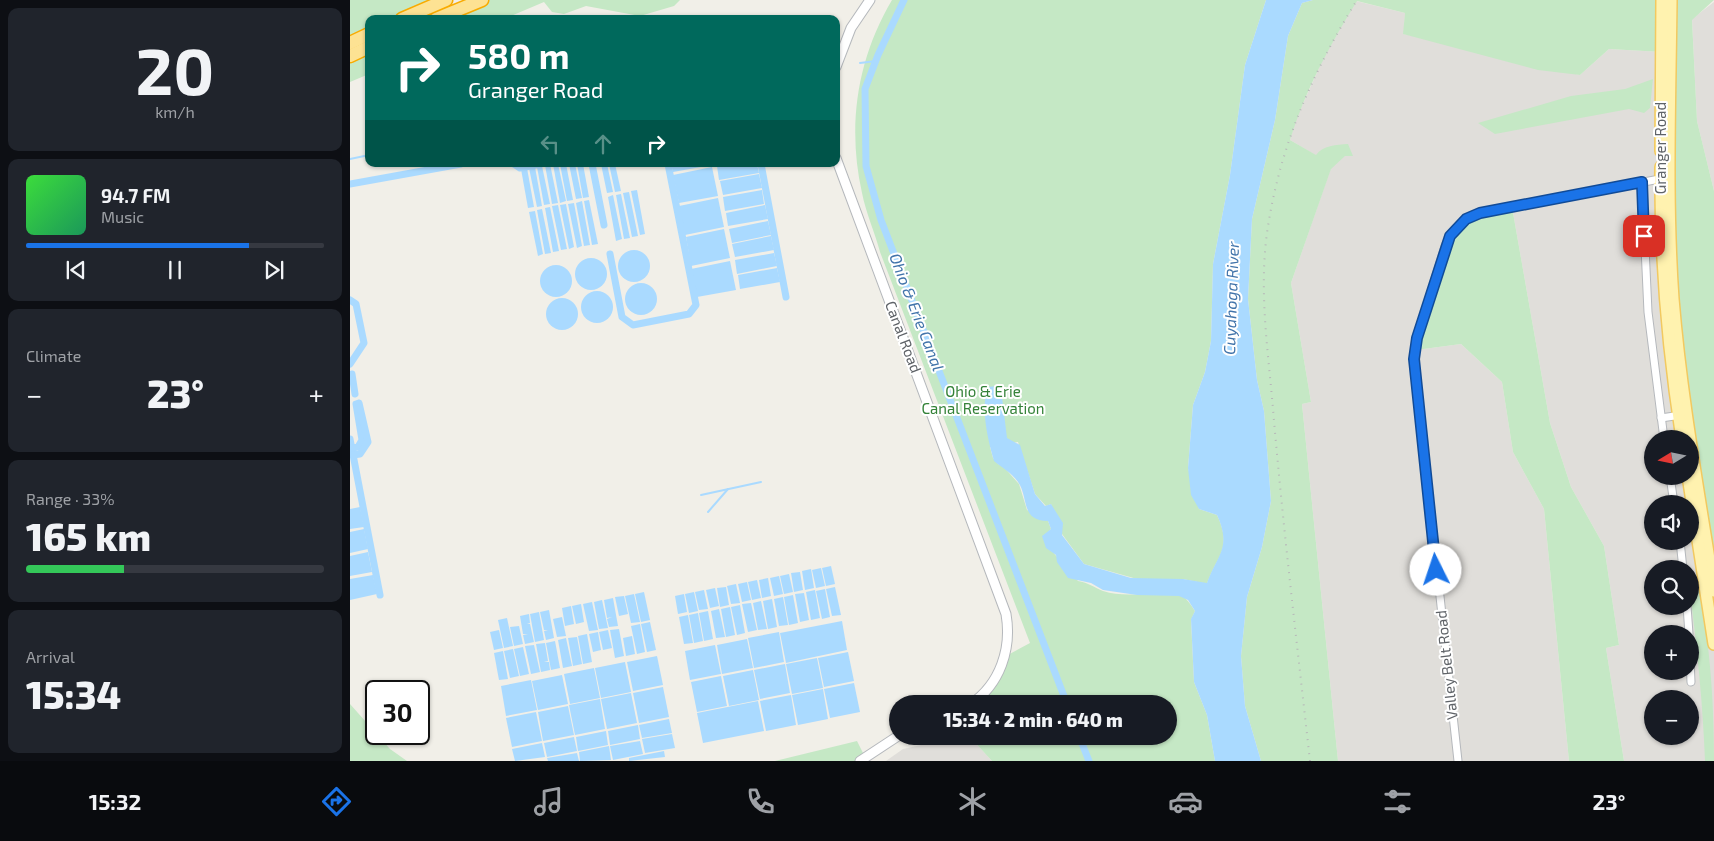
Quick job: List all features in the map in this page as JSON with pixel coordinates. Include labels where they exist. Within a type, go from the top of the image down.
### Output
[{"type":"highway","points":[[411,15],[446,0]]},
{"type":"highway","points":[[446,15],[482,0]]},
{"type":"highway","points":[[350,44],[365,36]]},
{"type":"highway","points":[[350,56],[365,49]]},
{"type":"main road","name":"Granger Road","points":[[1666,2],[1664,289],[1683,414],[1714,591]]},
{"type":"main road","name":"Granger Road","points":[[1682,430],[1683,414]]},
{"type":"main road","points":[[1689,485],[1714,644]]},
{"type":"street","points":[[840,56],[851,28],[870,0]]},
{"type":"street","name":"Canal Road","points":[[839,167],[1002,600],[1008,627],[1008,642],[994,681],[983,695]]},
{"type":"street","name":"Valley Belt Road","points":[[1458,761],[1414,359],[1417,338],[1445,246],[1457,227],[1466,219],[1480,213],[1665,178]]},
{"type":"street","name":"Granger Road","points":[[1642,182],[1648,312],[1663,430]]},
{"type":"street","points":[[1661,418],[1683,414]]},
{"type":"street","points":[[860,761],[889,742]]},
{"type":"shaded area","points":[[1356,1],[1405,13],[1404,34],[1580,75],[1609,49],[1662,52],[1661,205],[1681,430],[1644,430],[1644,485],[1689,485],[1691,495],[1644,495],[1644,550],[1699,550],[1699,547],[1714,644],[1714,761],[1624,761],[1606,648],[1619,645],[1604,546],[1571,487],[1550,423],[1512,207],[1416,350],[1461,344],[1502,382],[1513,452],[1544,509],[1569,761],[1338,761],[1302,404],[1311,402],[1291,283],[1332,165],[1290,140],[1296,119],[1323,59]]},
{"type":"shaded area","points":[[1714,2],[1714,191],[1697,121],[1692,19]]},
{"type":"shaded area","points":[[921,745],[977,745],[992,761],[886,761],[903,749]]},
{"type":"green space","points":[[350,0],[446,0],[411,15],[365,15],[365,36],[350,43]]},
{"type":"green space","points":[[482,0],[680,0],[674,6],[643,15],[586,6],[564,14],[552,12],[544,2],[513,15],[446,15]]},
{"type":"green space","name":"Ohio & Erie Canal Reservation","points":[[892,0],[1266,0],[1245,65],[1230,175],[1213,264],[1211,341],[1205,372],[1193,405],[1188,468],[1199,509],[1217,515],[1224,536],[1222,551],[1207,584],[1183,579],[1137,579],[1084,564],[1062,534],[1051,504],[1046,506],[1035,494],[1018,442],[990,447],[993,458],[1019,484],[1027,510],[1048,521],[1051,529],[1047,533],[1051,550],[1078,581],[1112,593],[1178,595],[1184,597],[1190,603],[1195,611],[1191,620],[1194,682],[1207,715],[1215,761],[992,761],[977,745],[1177,745],[1177,695],[983,695],[1004,657],[1030,643],[880,252],[862,193],[855,143],[858,94],[870,46]]},
{"type":"green space","points":[[1313,0],[1714,0],[1692,20],[1697,121],[1714,191],[1714,591],[1698,485],[1699,430],[1690,430],[1678,352],[1662,52],[1609,49],[1580,75],[1538,70],[1403,34],[1405,13],[1357,1],[1319,68],[1303,103],[1290,140],[1316,155],[1326,147],[1348,144],[1353,156],[1345,156],[1331,169],[1291,283],[1311,402],[1302,404],[1338,761],[1261,761],[1245,706],[1241,656],[1247,597],[1262,547],[1271,501],[1264,411],[1257,380],[1248,299],[1252,219],[1275,120],[1288,36],[1302,3]]},
{"type":"green space","points":[[365,49],[365,76],[350,82],[350,56]]},
{"type":"green space","points":[[1653,79],[1650,108],[1644,113],[1629,109],[1495,134],[1478,123],[1571,96],[1625,89]]},
{"type":"green space","points":[[1512,207],[1550,423],[1571,487],[1604,546],[1619,645],[1606,648],[1624,761],[1569,761],[1544,509],[1513,452],[1502,382],[1461,344],[1416,350],[1445,246],[1466,219]]},
{"type":"green space","points":[[1699,592],[1708,643],[1714,761],[1705,761],[1699,676],[1699,625],[1694,625],[1692,615],[1699,615]]},
{"type":"green space","points":[[350,704],[365,721],[365,745],[386,745],[407,761],[350,761]]},
{"type":"green space","points":[[857,741],[865,757],[860,761],[775,761]]},
{"type":"water","name":"Cuyahoga River","points":[[1266,0],[1313,0],[1302,3],[1288,36],[1275,120],[1252,219],[1248,299],[1257,380],[1264,411],[1271,501],[1262,547],[1247,597],[1241,656],[1245,706],[1261,761],[1215,761],[1207,715],[1194,682],[1191,619],[1195,611],[1188,600],[1179,596],[1137,595],[1103,590],[1091,583],[1068,578],[1057,562],[1056,555],[1046,548],[1042,536],[1051,529],[1048,521],[1039,520],[1029,513],[1018,482],[994,461],[987,434],[985,404],[988,387],[997,386],[1001,389],[1007,438],[1020,445],[1035,494],[1045,506],[1051,504],[1063,523],[1062,535],[1084,564],[1131,578],[1183,579],[1207,583],[1221,551],[1223,536],[1217,515],[1199,509],[1191,495],[1188,468],[1193,405],[1205,372],[1211,341],[1213,264],[1230,175],[1245,65]]},
{"type":"water","points":[[535,167],[542,206],[537,207],[529,168]]},
{"type":"water","points":[[537,167],[542,167],[550,204],[544,205]]},
{"type":"water","points":[[545,167],[551,167],[558,203],[552,204]]},
{"type":"water","points":[[554,167],[559,167],[566,201],[560,203]]},
{"type":"water","points":[[561,167],[567,167],[573,200],[567,201]]},
{"type":"water","points":[[570,167],[576,167],[582,198],[576,199]]},
{"type":"water","points":[[578,167],[584,167],[589,197],[583,198]]},
{"type":"water","points":[[602,167],[608,167],[613,192],[607,193]]},
{"type":"water","points":[[610,167],[616,167],[621,191],[615,192]]},
{"type":"water","points":[[672,167],[701,167],[673,172]]},
{"type":"water","points":[[712,167],[718,196],[679,203],[673,175]]},
{"type":"water","points":[[717,167],[758,167],[759,173],[719,180]]},
{"type":"water","points":[[527,168],[534,207],[528,208],[521,169]]},
{"type":"water","points":[[759,174],[762,188],[723,195],[720,181]]},
{"type":"water","points":[[637,190],[645,234],[640,235],[631,191]]},
{"type":"water","points":[[762,190],[764,204],[725,211],[723,197]]},
{"type":"water","points":[[629,192],[638,236],[632,237],[623,193]]},
{"type":"water","points":[[621,194],[630,238],[624,239],[616,195]]},
{"type":"water","points":[[613,195],[622,239],[616,241],[608,197]]},
{"type":"water","points":[[718,198],[724,227],[685,235],[679,206]]},
{"type":"water","points":[[589,200],[598,244],[592,245],[584,201]]},
{"type":"water","points":[[582,201],[590,245],[584,246],[576,203]]},
{"type":"water","points":[[574,203],[582,246],[577,248],[568,204]]},
{"type":"water","points":[[566,204],[574,247],[569,249],[560,205]]},
{"type":"water","points":[[558,205],[567,249],[561,250],[552,206]]},
{"type":"water","points":[[765,205],[768,219],[728,226],[726,213]]},
{"type":"water","points":[[550,207],[559,251],[553,252],[545,208]]},
{"type":"water","points":[[542,209],[551,253],[545,254],[537,210]]},
{"type":"water","points":[[535,211],[543,254],[538,256],[529,212]]},
{"type":"water","points":[[768,221],[771,235],[732,243],[729,229]]},
{"type":"water","points":[[724,229],[730,258],[691,266],[686,237]]},
{"type":"water","points":[[771,236],[774,250],[735,257],[732,244]]},
{"type":"water","points":[[634,250],[640,251],[645,255],[649,260],[649,272],[645,277],[640,281],[634,282],[628,281],[623,277],[619,272],[618,266],[619,260],[623,255],[628,251]]},
{"type":"water","points":[[774,253],[777,266],[737,274],[735,260]]},
{"type":"water","points":[[591,258],[597,259],[602,263],[606,268],[606,280],[602,285],[597,289],[591,290],[585,289],[580,285],[576,280],[575,274],[576,268],[580,263],[585,259]]},
{"type":"water","points":[[730,261],[736,290],[697,297],[691,269]]},
{"type":"water","points":[[556,265],[562,266],[567,270],[571,275],[571,287],[567,292],[562,296],[556,297],[550,296],[545,292],[541,287],[540,281],[541,275],[545,270],[550,266]]},
{"type":"water","points":[[777,268],[780,282],[740,289],[738,275]]},
{"type":"water","points":[[641,283],[647,284],[652,288],[656,293],[656,305],[652,310],[647,314],[641,315],[635,314],[630,310],[626,305],[625,299],[626,293],[630,288],[635,284]]},
{"type":"water","points":[[597,291],[603,292],[608,296],[612,301],[612,313],[608,318],[603,322],[597,323],[591,322],[586,318],[582,313],[581,307],[582,301],[586,296],[591,292]]},
{"type":"water","points":[[562,298],[568,299],[573,303],[577,308],[577,320],[573,325],[568,329],[562,330],[556,329],[551,325],[547,320],[546,314],[547,308],[551,303],[556,299]]},
{"type":"water","points":[[360,507],[364,527],[350,529],[350,509]]},
{"type":"water","points":[[364,529],[368,549],[350,553],[350,532]]},
{"type":"water","points":[[368,552],[372,572],[350,576],[350,556]]},
{"type":"water","points":[[831,566],[835,584],[826,586],[822,568]]},
{"type":"water","points":[[821,568],[825,586],[816,588],[812,570]]},
{"type":"water","points":[[811,569],[814,588],[805,590],[802,571]]},
{"type":"water","points":[[800,572],[803,590],[794,592],[791,573]]},
{"type":"water","points":[[789,574],[793,592],[784,594],[780,576]]},
{"type":"water","points":[[373,575],[377,594],[350,600],[350,579]]},
{"type":"water","points":[[779,576],[783,594],[774,596],[770,578]]},
{"type":"water","points":[[768,578],[771,596],[762,598],[759,580]]},
{"type":"water","points":[[757,580],[761,598],[752,600],[748,582]]},
{"type":"water","points":[[747,582],[751,600],[742,602],[738,584]]},
{"type":"water","points":[[736,584],[740,603],[731,604],[727,586]]},
{"type":"water","points":[[726,587],[729,605],[720,607],[717,588]]},
{"type":"water","points":[[835,587],[841,615],[832,616],[826,589]]},
{"type":"water","points":[[715,588],[719,606],[710,608],[706,590]]},
{"type":"water","points":[[825,589],[830,617],[822,619],[816,591]]},
{"type":"water","points":[[704,590],[708,609],[699,610],[695,592]]},
{"type":"water","points":[[815,590],[820,618],[811,620],[806,592]]},
{"type":"water","points":[[644,592],[650,620],[641,622],[635,594]]},
{"type":"water","points":[[694,592],[698,611],[689,613],[685,594]]},
{"type":"water","points":[[804,593],[809,620],[800,622],[795,594]]},
{"type":"water","points":[[634,594],[640,622],[631,623],[625,596]]},
{"type":"water","points":[[684,594],[687,612],[678,614],[675,596]]},
{"type":"water","points":[[793,595],[798,623],[789,625],[784,597]]},
{"type":"water","points":[[624,596],[628,614],[619,616],[615,597]]},
{"type":"water","points":[[783,597],[788,625],[779,626],[774,599]]},
{"type":"water","points":[[613,598],[618,626],[609,627],[607,619],[612,617],[607,618],[604,600]]},
{"type":"water","points":[[772,599],[777,627],[768,629],[763,601]]},
{"type":"water","points":[[602,600],[608,628],[599,629],[594,602]]},
{"type":"water","points":[[761,601],[767,629],[758,630],[753,603]]},
{"type":"water","points":[[592,602],[598,630],[589,631],[583,604]]},
{"type":"water","points":[[751,603],[757,630],[748,632],[742,604]]},
{"type":"water","points":[[581,604],[584,622],[576,624],[572,606]]},
{"type":"water","points":[[740,605],[745,633],[737,635],[731,607]]},
{"type":"water","points":[[571,606],[574,624],[565,626],[562,608]]},
{"type":"water","points":[[730,607],[735,635],[726,637],[721,609]]},
{"type":"water","points":[[719,609],[725,637],[716,638],[711,611]]},
{"type":"water","points":[[549,610],[554,638],[546,640],[544,631],[548,630],[544,630],[540,612]]},
{"type":"water","points":[[708,611],[713,639],[704,641],[699,613]]},
{"type":"water","points":[[539,612],[544,640],[535,642],[530,614]]},
{"type":"water","points":[[698,613],[703,641],[694,643],[689,615]]},
{"type":"water","points":[[529,614],[530,623],[527,624],[530,624],[534,642],[525,644],[523,635],[528,634],[523,634],[520,616]]},
{"type":"water","points":[[688,615],[693,643],[684,644],[679,617]]},
{"type":"water","points":[[562,617],[566,636],[557,637],[553,619]]},
{"type":"water","points":[[507,618],[513,646],[504,648],[498,620]]},
{"type":"water","points":[[842,621],[847,650],[786,663],[780,633]]},
{"type":"water","points":[[650,622],[656,650],[647,652],[641,624]]},
{"type":"water","points":[[640,624],[645,652],[637,654],[631,626]]},
{"type":"water","points":[[519,626],[523,644],[514,646],[510,627]]},
{"type":"water","points":[[619,629],[624,656],[615,658],[610,630]]},
{"type":"water","points":[[499,630],[503,648],[494,650],[490,632]]},
{"type":"water","points":[[608,630],[612,648],[603,650],[599,632]]},
{"type":"water","points":[[598,632],[601,650],[593,652],[589,634]]},
{"type":"water","points":[[779,632],[784,662],[754,668],[748,638]]},
{"type":"water","points":[[587,634],[592,662],[583,664],[578,636]]},
{"type":"water","points":[[632,636],[635,654],[626,656],[623,638]]},
{"type":"water","points":[[577,637],[582,664],[573,666],[568,638]]},
{"type":"water","points":[[566,638],[572,666],[563,668],[558,640]]},
{"type":"water","points":[[747,639],[753,668],[722,674],[717,645]]},
{"type":"water","points":[[555,641],[560,668],[551,670],[546,643]]},
{"type":"water","points":[[545,643],[548,661],[544,662],[549,662],[550,670],[541,672],[536,644]]},
{"type":"water","points":[[534,645],[540,672],[531,674],[525,646]]},
{"type":"water","points":[[715,645],[721,674],[690,680],[685,651]]},
{"type":"water","points":[[523,647],[529,674],[520,676],[514,649]]},
{"type":"water","points":[[513,649],[519,676],[510,678],[504,651]]},
{"type":"water","points":[[503,651],[508,679],[499,680],[494,653]]},
{"type":"water","points":[[848,652],[854,681],[824,687],[818,658]]},
{"type":"water","points":[[657,656],[663,685],[633,691],[627,662]]},
{"type":"water","points":[[817,658],[823,688],[792,694],[786,664]]},
{"type":"water","points":[[625,662],[631,692],[601,698],[595,668]]},
{"type":"water","points":[[785,664],[790,693],[760,699],[754,670]]},
{"type":"water","points":[[594,668],[600,698],[570,704],[564,674]]},
{"type":"water","points":[[753,670],[759,700],[729,706],[723,676]]},
{"type":"water","points":[[562,675],[568,704],[538,710],[532,681]]},
{"type":"water","points":[[721,676],[727,706],[697,712],[691,682]]},
{"type":"water","points":[[531,680],[537,710],[506,716],[501,686]]},
{"type":"water","points":[[854,683],[860,712],[830,718],[824,689]]},
{"type":"water","points":[[663,687],[669,717],[639,723],[633,693]]},
{"type":"water","points":[[823,689],[828,719],[798,725],[792,695]]},
{"type":"water","points":[[631,693],[637,723],[607,729],[601,699]]},
{"type":"water","points":[[791,695],[796,725],[766,731],[760,701]]},
{"type":"water","points":[[600,699],[605,729],[575,735],[569,705]]},
{"type":"water","points":[[758,701],[764,731],[703,743],[697,713]]},
{"type":"water","points":[[568,706],[574,735],[543,741],[538,712]]},
{"type":"water","points":[[536,712],[542,741],[512,747],[506,718]]},
{"type":"water","points":[[669,719],[672,733],[642,738],[639,725]]},
{"type":"water","points":[[638,725],[640,739],[610,745],[608,731]]},
{"type":"water","points":[[606,731],[608,745],[578,751],[576,737]]},
{"type":"water","points":[[672,734],[675,748],[645,753],[642,739]]},
{"type":"water","points":[[574,737],[577,751],[547,757],[544,743]]},
{"type":"water","points":[[640,741],[643,754],[613,760],[610,746]]},
{"type":"water","points":[[542,743],[545,757],[515,761],[512,749]]},
{"type":"water","points":[[609,746],[611,760],[580,761],[579,752]]},
{"type":"water","points":[[664,751],[665,757],[629,761],[629,758]]},
{"type":"water","points":[[577,753],[579,761],[548,761],[547,758]]},
{"type":"waterway","name":"Ohio & Erie Canal","points":[[904,0],[878,55],[865,89],[866,166],[881,220],[1064,695]]},
{"type":"waterway","points":[[860,63],[876,61]]},
{"type":"waterway","points":[[350,159],[365,156]]},
{"type":"waterway","points":[[350,184],[444,167]]},
{"type":"waterway","points":[[518,167],[525,167]]},
{"type":"waterway","points":[[593,167],[604,225]]},
{"type":"waterway","points":[[610,254],[622,317],[633,325],[689,314],[696,305],[669,167]]},
{"type":"waterway","points":[[762,167],[786,297]]},
{"type":"waterway","points":[[350,300],[356,304],[364,343],[350,364]]},
{"type":"waterway","points":[[352,374],[355,394]]},
{"type":"waterway","points":[[353,455],[360,454],[368,442],[359,403]]},
{"type":"waterway","points":[[352,448],[358,447],[362,440],[356,404]]},
{"type":"waterway","points":[[350,439],[380,595]]},
{"type":"waterway","points":[[701,495],[761,482]]},
{"type":"waterway","points":[[708,512],[728,489]]},
{"type":"waterway","name":"Ohio & Erie Canal","points":[[1083,745],[1089,761]]},
{"type":"railway","points":[[1310,761],[1267,343],[1264,299],[1265,255],[1272,202],[1289,141],[1312,83],[1357,0]]},
{"type":"route","points":[[1436,570],[1414,359],[1417,338],[1445,246],[1450,236],[1466,219],[1480,213],[1642,182],[1644,236]]}]
